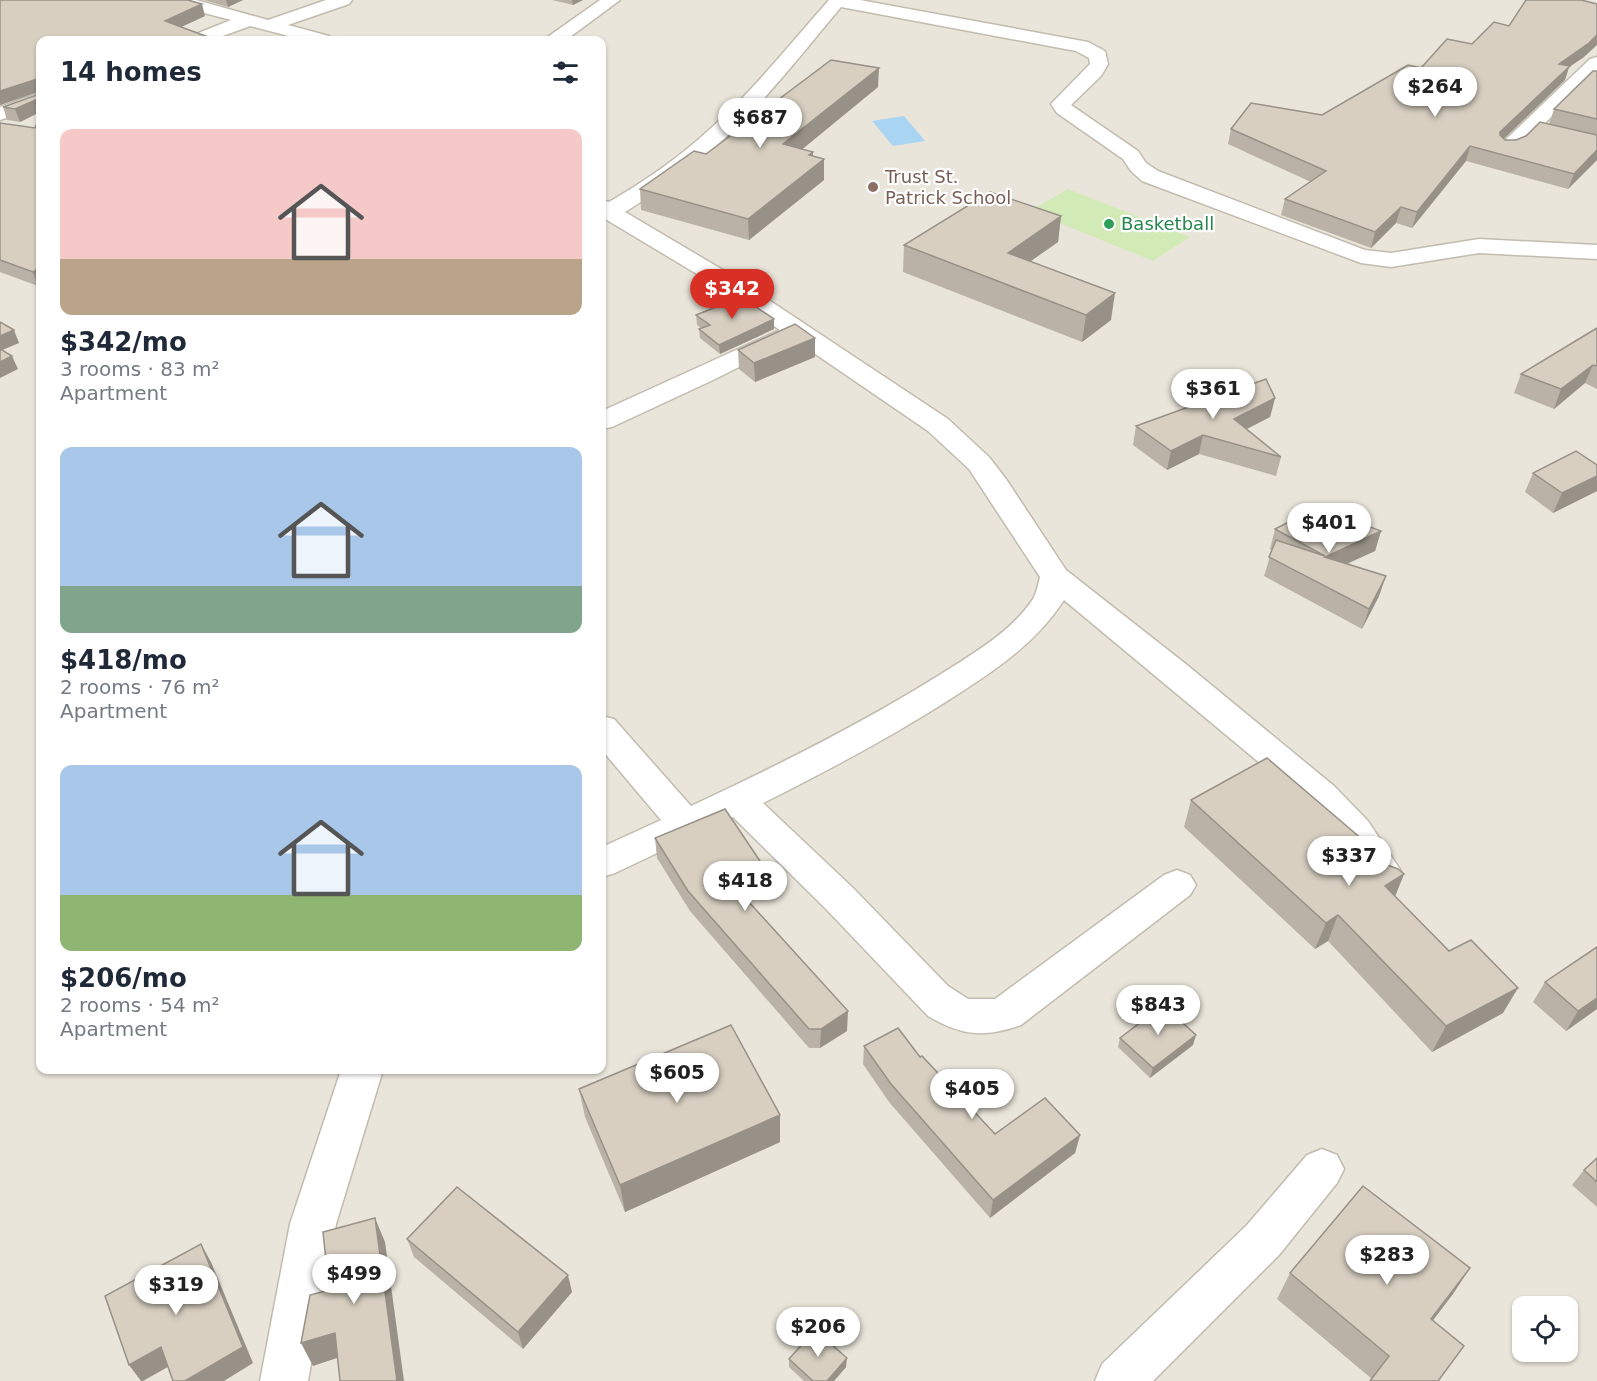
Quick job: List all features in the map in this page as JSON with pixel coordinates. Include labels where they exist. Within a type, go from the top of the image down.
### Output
[{"type":"street","points":[[176,0],[309,36]]},
{"type":"street","points":[[270,25],[343,0]]},
{"type":"street","points":[[561,36],[611,0]]},
{"type":"street","points":[[606,209],[649,188],[708,142],[731,120],[838,0],[1081,46],[1092,51],[1098,55],[1099,64],[1094,72],[1061,104],[1064,109],[1131,156],[1138,167],[1150,176],[1361,256],[1392,260],[1479,246],[1597,252]]},
{"type":"street","points":[[207,36],[248,20]]},
{"type":"street","points":[[1507,149],[1597,63]]},
{"type":"street","points":[[3,123],[36,102]]},
{"type":"street","points":[[1529,128],[1552,133]]},
{"type":"street","points":[[606,210],[720,278],[798,329],[938,425],[957,441],[996,485],[1055,577],[1139,641],[1323,798],[1367,846],[1386,878]]},
{"type":"street","points":[[606,419],[798,329]]},
{"type":"street","points":[[606,861],[738,801],[918,706],[998,652],[1036,616],[1051,595],[1055,577]]},
{"type":"street","points":[[606,733],[685,824]]},
{"type":"street","points":[[738,801],[840,899],[934,998],[952,1010],[979,1019],[992,1019],[1007,1013],[1177,885]]},
{"type":"street","points":[[284,1381],[313,1224],[361,1074]]},
{"type":"street","points":[[1119,1381],[1263,1240],[1322,1169]]},
{"type":"shaded area","points":[[0,0],[1597,0],[1597,1381],[0,1381]]},
{"type":"green space","name":"Basketball","points":[[1068,189],[1190,237],[1153,261],[1030,211]]},
{"type":"water","points":[[904,116],[925,141],[893,146],[872,121]]},
{"type":"building","points":[[0,0],[188,0],[202,4],[165,21],[205,36],[36,36],[36,79],[0,91]]},
{"type":"building","points":[[1526,0],[1581,0],[1597,4],[1597,35],[1559,64],[1570,66],[1500,132],[1505,140],[1516,140],[1526,136],[1540,122],[1597,135],[1597,150],[1574,174],[1470,146],[1417,212],[1401,207],[1375,232],[1285,199],[1326,171],[1231,129],[1251,103],[1322,115],[1408,65],[1421,68],[1447,39],[1472,44],[1494,22],[1509,26]]},
{"type":"building","points":[[831,60],[879,68],[783,144],[813,152],[809,155],[824,159],[748,219],[640,189],[694,151],[706,154]]},
{"type":"building","points":[[1593,71],[1597,71],[1597,119],[1554,109]]},
{"type":"building","points":[[36,95],[36,100],[15,109],[3,107]]},
{"type":"building","points":[[0,123],[35,128],[36,126],[36,270],[33,272],[0,260]]},
{"type":"building","points":[[990,192],[1061,216],[1008,253],[1115,293],[1086,315],[904,245]]},
{"type":"building","points":[[741,297],[774,319],[719,345],[699,329],[710,325],[696,315]]},
{"type":"building","points":[[0,322],[14,330],[0,336]]},
{"type":"building","points":[[795,324],[815,338],[754,363],[738,350]]},
{"type":"building","points":[[1597,328],[1597,366],[1593,365],[1561,389],[1521,374]]},
{"type":"building","points":[[0,349],[12,356],[0,362]]},
{"type":"building","points":[[1266,379],[1275,398],[1234,419],[1281,457],[1203,435],[1171,451],[1136,426]]},
{"type":"building","points":[[1576,451],[1597,465],[1597,476],[1562,493],[1533,473]]},
{"type":"building","points":[[1318,507],[1381,531],[1325,557],[1386,576],[1369,609],[1269,557],[1276,540],[1325,556],[1275,529]]},
{"type":"building","points":[[1267,758],[1370,846],[1382,863],[1404,874],[1385,886],[1449,951],[1471,940],[1518,988],[1446,1026],[1338,915],[1326,923],[1191,800]]},
{"type":"building","points":[[725,809],[762,864],[728,879],[848,1011],[821,1029],[809,1029],[688,891],[655,838]]},
{"type":"building","points":[[1597,947],[1597,998],[1578,1011],[1545,982]]},
{"type":"building","points":[[1163,1005],[1196,1035],[1153,1068],[1120,1038]]},
{"type":"building","points":[[731,1025],[780,1115],[620,1185],[579,1089]]},
{"type":"building","points":[[898,1028],[920,1057],[922,1056],[995,1134],[1045,1098],[1080,1135],[993,1200],[891,1084],[864,1046]]},
{"type":"building","points":[[1597,1158],[1597,1182],[1584,1170]]},
{"type":"building","points":[[1363,1186],[1470,1268],[1431,1319],[1464,1346],[1438,1381],[1370,1381],[1389,1356],[1290,1273]]},
{"type":"building","points":[[457,1187],[568,1275],[518,1332],[407,1239]]},
{"type":"building","points":[[375,1218],[397,1381],[340,1381],[335,1333],[301,1343],[310,1295],[329,1290],[323,1232]]},
{"type":"building","points":[[201,1244],[243,1347],[185,1381],[173,1381],[161,1347],[129,1365],[105,1296]]},
{"type":"building","points":[[815,1330],[847,1358],[827,1381],[813,1381],[789,1359]]},
{"type":"place","name":"Trust St. Patrick School","points":[[873,187]]},
{"type":"place","name":"Basketball","points":[[1109,224]]}]
